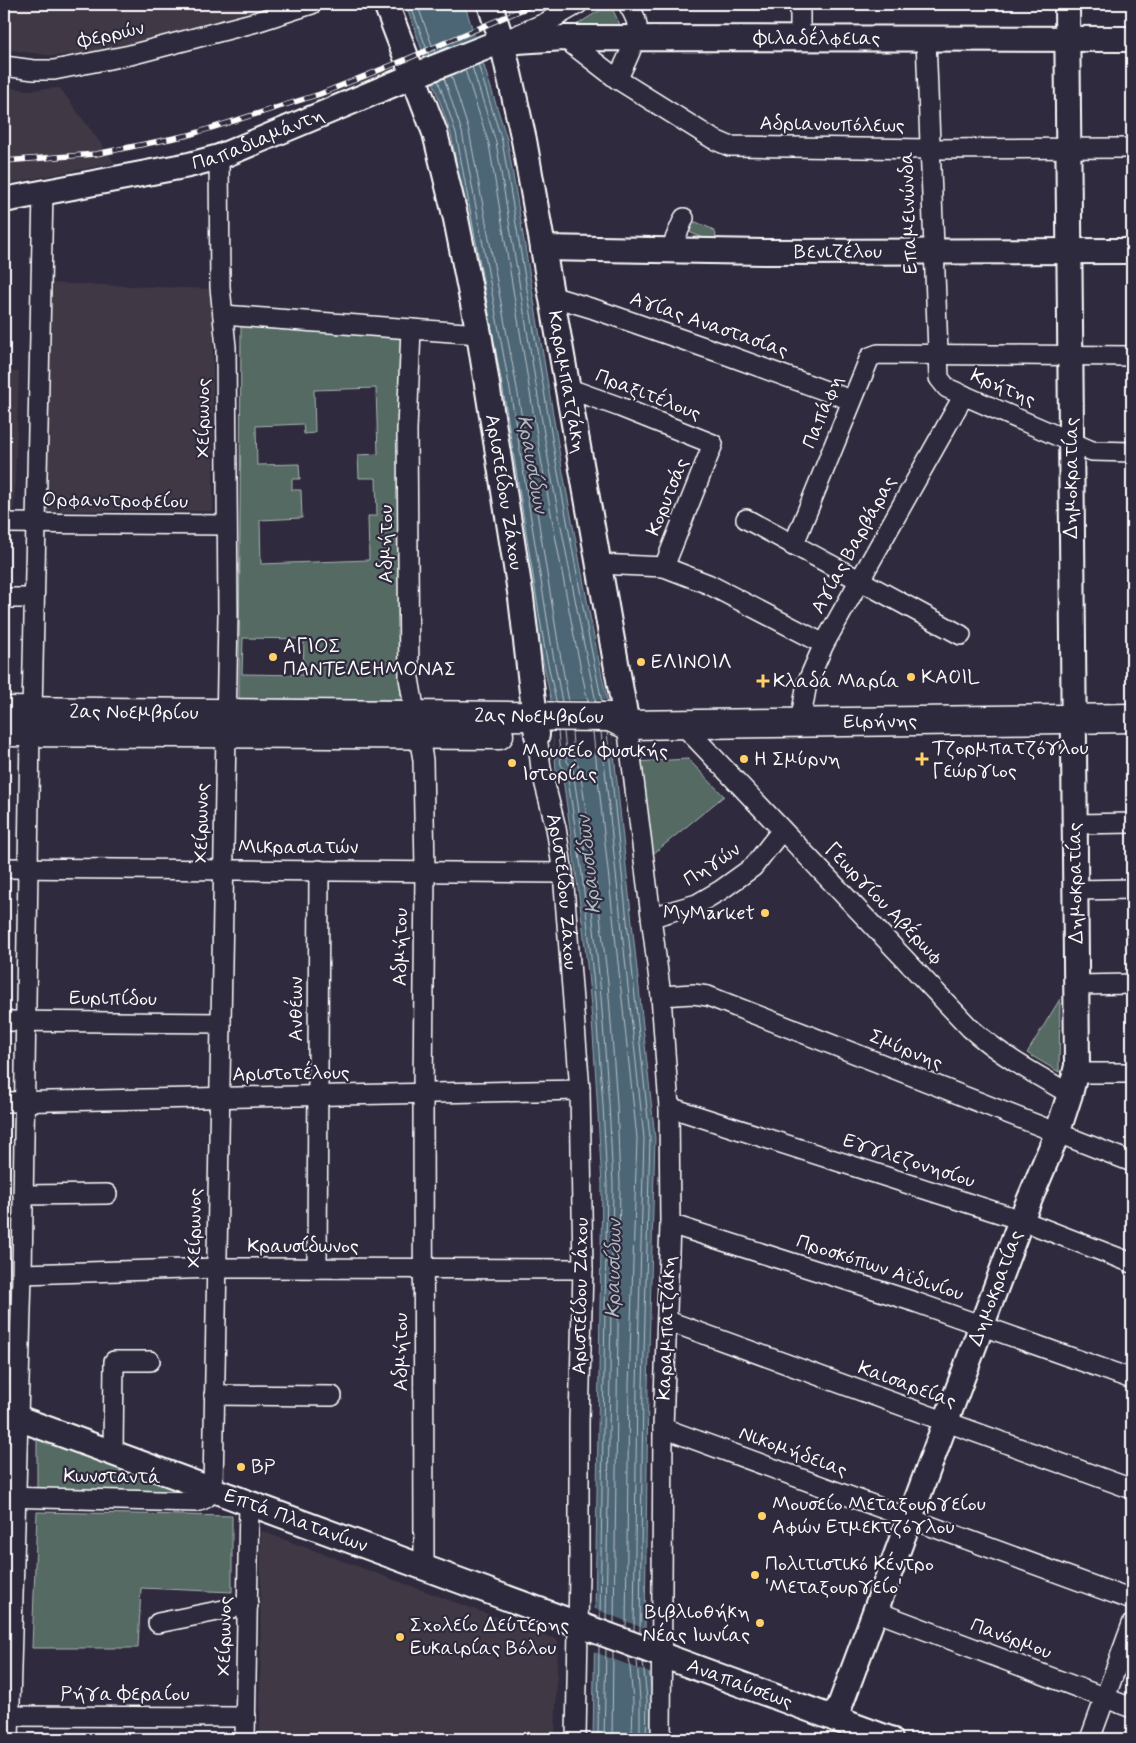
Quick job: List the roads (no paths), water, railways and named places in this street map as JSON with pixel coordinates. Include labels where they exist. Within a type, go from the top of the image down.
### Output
[{"type":"main road","name":"2ας Νοεμβρίου","points":[[4,711],[22,725],[227,723],[616,726]]},
{"type":"main road","name":"Ειρήνης","points":[[616,726],[1132,718]]},
{"type":"street","name":"Φερρών","points":[[4,66],[34,70],[54,70],[122,57],[256,22],[312,4]]},
{"type":"street","name":"Αριστείδου Ζάχου","points":[[386,4],[420,73],[439,144],[479,334],[521,598],[544,726],[541,769],[556,828],[563,873],[580,1090],[583,1269],[579,1422],[583,1626],[576,1739]]},
{"type":"street","name":"Καραμπατζάκη","points":[[490,4],[496,44],[524,140],[598,564],[616,726],[652,916],[661,996],[669,1108],[670,1224],[658,1654],[661,1739]]},
{"type":"street","points":[[496,44],[545,23],[578,4]]},
{"type":"street","points":[[617,79],[628,59],[637,27],[628,4]]},
{"type":"street","points":[[800,4],[800,38]]},
{"type":"street","name":"Δημοκρατίας","points":[[835,1719],[1021,1220],[1057,1134],[1073,1084],[1078,1061],[1067,4]]},
{"type":"street","name":"Φιλαδέλφειας","points":[[496,44],[564,38],[1132,39]]},
{"type":"street","name":"Αδριανουπόλεως","points":[[564,38],[617,79],[713,139],[730,146],[929,149],[1132,148]]},
{"type":"street","name":"Επαμεινώνδα","points":[[926,38],[937,355]]},
{"type":"street","name":"Παπαδιαμάντη","points":[[4,200],[219,158],[420,73],[496,44]]},
{"type":"street","name":"Χείρωνος","points":[[213,1489],[228,615],[226,347],[220,287],[219,158]]},
{"type":"street","points":[[10,1739],[7,1716],[11,1416],[22,1274],[28,868],[22,725],[34,598],[43,192]]},
{"type":"street","points":[[670,252],[684,218]]},
{"type":"street","name":"Βενιζέλου","points":[[543,248],[670,252],[1132,251]]},
{"type":"street","name":"Αγίας Αναστασίας","points":[[551,296],[594,308],[851,400]]},
{"type":"street","points":[[223,316],[479,334]]},
{"type":"street","name":"Αδμήτου","points":[[411,329],[407,430],[409,658],[410,685],[423,760],[425,871],[422,1094],[424,1567]]},
{"type":"street","name":"Παπάφη","points":[[793,546],[870,357],[878,354],[937,355]]},
{"type":"street","points":[[937,355],[1132,356]]},
{"type":"street","name":"Κρήτης","points":[[937,355],[939,378],[943,384],[964,395],[1095,452],[1132,452]]},
{"type":"street","name":"Πραξιτέλους","points":[[567,388],[713,444]]},
{"type":"street","name":"Αγίας Βαρβάρας","points":[[800,723],[807,683],[824,644],[964,395]]},
{"type":"street","name":"Κορυτσάς","points":[[664,567],[713,444]]},
{"type":"street","points":[[746,519],[961,635]]},
{"type":"street","name":"Ορφανοτροφείου","points":[[4,522],[226,525]]},
{"type":"street","points":[[598,564],[664,567],[708,584],[824,644]]},
{"type":"street","points":[[4,598],[34,598]]},
{"type":"street","name":"Γεωργίου Αβέρωφ","points":[[682,724],[970,1028],[1016,1063],[1073,1084]]},
{"type":"street","points":[[1075,824],[1132,823]]},
{"type":"street","name":"Πηγών","points":[[652,916],[696,904],[721,890],[753,867],[782,830]]},
{"type":"street","name":"Μικρασιατών","points":[[4,868],[563,873]]},
{"type":"street","name":"Ανθέων","points":[[317,1268],[319,870]]},
{"type":"street","points":[[1076,890],[1132,889]]},
{"type":"street","points":[[1077,985],[1132,984]]},
{"type":"street","name":"Σμύρνης","points":[[661,996],[693,994],[712,998],[1132,1162]]},
{"type":"street","name":"Ευριπίδου","points":[[4,1021],[221,1023]]},
{"type":"street","points":[[1073,1084],[1132,1073]]},
{"type":"street","name":"Αριστοτέλους","points":[[4,1102],[580,1090]]},
{"type":"street","name":"Εγγλεζονησίου","points":[[669,1108],[1021,1220],[1132,1263]]},
{"type":"street","points":[[23,1195],[108,1194]]},
{"type":"street","name":"Προσκόπων Αϊδινίου","points":[[670,1224],[915,1302],[1132,1379]]},
{"type":"street","name":"Κραυσίδωνος","points":[[22,1274],[217,1268],[423,1267],[583,1269]]},
{"type":"street","name":"Καισαρείας","points":[[668,1321],[1132,1490]]},
{"type":"street","points":[[113,1453],[114,1361],[150,1361]]},
{"type":"street","points":[[214,1395],[332,1396]]},
{"type":"street","name":"Επτά Πλατανίων","points":[[11,1416],[583,1626]]},
{"type":"street","name":"Νικομήδειας","points":[[663,1428],[909,1520],[1132,1600]]},
{"type":"street","name":"Κωνσταντά","points":[[10,1497],[196,1502],[203,1501],[213,1489]]},
{"type":"street","name":"Χείρωνος","points":[[245,1739],[249,1502]]},
{"type":"street","points":[[158,1623],[248,1605]]},
{"type":"street","name":"Πανόρμου","points":[[875,1611],[1132,1708]]},
{"type":"street","points":[[1090,1739],[1132,1624]]},
{"type":"street","name":"Αναπαύσεως","points":[[583,1626],[889,1739]]},
{"type":"street","name":"Ρήγα Φεραίου","points":[[7,1716],[246,1717]]},
{"type":"water","name":"Κραυσίδων","points":[[405,4],[463,4],[507,139],[561,462],[607,700],[612,735],[655,1138],[648,1387],[645,1630],[652,1700],[651,1739],[593,1739],[602,1185],[589,984],[562,772],[556,771],[551,700],[451,134]]},
{"type":"railway","points":[[4,161],[96,154],[189,135],[320,94],[535,4]]},
{"type":"place","name":"ΑΓΙΟΣ ΠΑΝΤΕΛΕΗΜΟΝΑΣ","points":[[273,657]]},
{"type":"place","name":"ΕΛΙΝΟΙΛ","points":[[641,662]]},
{"type":"place","name":"KAOIL","points":[[911,677]]},
{"type":"place","name":"Κλαδά Μαρία","points":[[763,681]]},
{"type":"place","name":"Η Σμύρνη","points":[[744,759]]},
{"type":"place","name":"Τζορμπατζόγλου Γεώργιος","points":[[922,759]]},
{"type":"place","name":"Μουσείο Φυσικής Ιστορίας","points":[[512,763]]},
{"type":"place","name":"MyMarket","points":[[765,913]]},
{"type":"place","name":"BP","points":[[241,1467]]},
{"type":"place","name":"Μουσείο Μεταξουργείου Αφών Ετμεκτζόγλου","points":[[762,1516]]},
{"type":"place","name":"Πολιτιστικό Κέντρο 'Μεταξουργείο'","points":[[755,1575]]},
{"type":"place","name":"Βιβλιοθήκη Νέας Ιωνίας","points":[[760,1623]]},
{"type":"place","name":"Σχολείο Δεύτερης Ευκαιρίας Βόλου","points":[[400,1637]]}]
